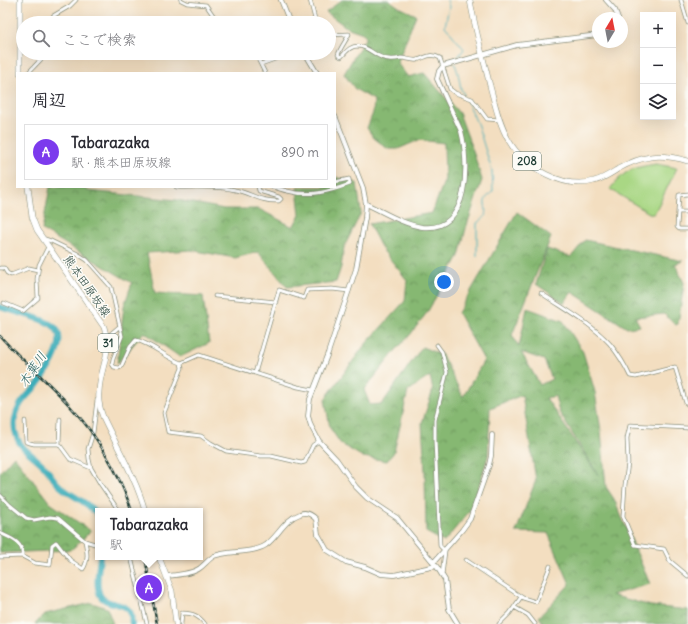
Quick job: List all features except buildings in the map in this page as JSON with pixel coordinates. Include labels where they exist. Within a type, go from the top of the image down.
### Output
[{"type":"main road","points":[[20,0],[20,16]]},
{"type":"main road","name":"208","points":[[470,0],[482,55],[500,120],[507,138],[517,152],[547,175],[566,183],[589,183],[601,179],[632,161],[648,156],[667,156],[688,161]]},
{"type":"main road","points":[[20,60],[20,72]]},
{"type":"main road","name":"熊本田原坂線","points":[[28,188],[32,217],[42,239],[104,327],[107,337],[107,356],[100,379],[98,392],[99,406],[141,498],[143,508]]},
{"type":"main road","points":[[160,560],[167,576],[173,598],[176,624]]},
{"type":"street","points":[[53,16],[70,6],[76,0]]},
{"type":"street","points":[[181,0],[187,3],[206,5],[214,16]]},
{"type":"street","points":[[281,0],[287,16]]},
{"type":"street","points":[[310,0],[314,16]]},
{"type":"street","points":[[606,0],[616,12]]},
{"type":"street","points":[[681,0],[688,23]]},
{"type":"street","points":[[336,35],[348,34],[347,40],[338,55],[341,58],[351,47],[357,46],[367,48],[380,58],[388,60],[402,58],[416,60],[428,55],[437,56],[440,58],[450,89],[455,94],[472,98],[487,119],[500,120]]},
{"type":"street","points":[[366,204],[402,221],[423,227],[431,227],[445,222],[460,205],[464,183],[464,144],[461,131],[437,79],[439,70],[443,66],[517,45],[592,36]]},
{"type":"street","points":[[29,72],[40,60]]},
{"type":"street","points":[[259,60],[265,72]]},
{"type":"street","points":[[261,64],[272,60]]},
{"type":"street","points":[[309,60],[316,72]]},
{"type":"street","points":[[336,119],[363,188],[366,204],[363,232],[356,269],[328,353],[313,390],[308,407],[308,416],[311,426],[319,441],[337,460],[356,487],[367,498],[397,518],[435,564],[446,584],[449,609],[458,624]]},
{"type":"street","points":[[276,188],[314,195],[350,184],[349,178],[336,182]]},
{"type":"street","points":[[223,188],[235,190],[263,200],[279,201],[281,199],[259,191],[258,188]]},
{"type":"street","points":[[688,194],[679,195],[678,212],[678,228],[688,229]]},
{"type":"street","points":[[678,212],[688,212]]},
{"type":"street","points":[[42,239],[51,241],[76,253],[86,260],[111,287],[122,336],[113,359],[112,364],[114,367],[121,367],[130,347],[136,340],[181,363],[199,355],[298,387],[313,390]]},
{"type":"street","points":[[4,303],[23,311],[38,298],[38,270],[48,247]]},
{"type":"street","points":[[0,268],[4,268],[7,273],[11,275],[29,268],[38,270]]},
{"type":"street","points":[[255,373],[279,290],[304,298],[307,290],[332,289],[349,291]]},
{"type":"street","points":[[541,293],[602,336],[611,345],[630,376],[636,377],[675,367],[686,403],[688,405]]},
{"type":"street","points":[[215,296],[276,302]]},
{"type":"street","points":[[107,337],[120,326]]},
{"type":"street","points":[[437,345],[442,352],[447,372],[435,420],[440,546],[444,551],[442,575]]},
{"type":"street","points":[[181,363],[182,368],[164,413],[168,432],[201,436],[226,451],[271,456],[301,463],[305,462],[312,445],[319,441]]},
{"type":"street","points":[[98,392],[93,433],[88,449],[91,468],[117,508]]},
{"type":"street","points":[[60,419],[59,444],[70,459],[91,468]]},
{"type":"street","points":[[25,421],[26,442],[34,444],[59,444]]},
{"type":"street","points":[[688,428],[630,425],[627,438],[628,463],[623,516],[635,545],[664,549],[670,561],[688,576]]},
{"type":"street","points":[[167,576],[184,574],[198,569],[215,556],[246,551],[264,546],[290,520],[301,513],[311,514],[316,519],[318,534],[327,550],[346,562],[365,567],[381,574],[394,575],[435,564],[462,530],[474,509],[489,465],[492,435]]},
{"type":"street","points":[[0,495],[26,518],[34,520],[50,517],[58,518],[85,541],[95,544]]},
{"type":"street","points":[[0,533],[14,540],[20,545],[23,550],[22,556]]},
{"type":"street","points":[[0,557],[22,556],[35,563],[50,565],[52,545],[56,542],[70,560],[83,569],[86,565],[87,559],[85,541]]},
{"type":"street","points":[[132,560],[147,624]]},
{"type":"street","points":[[466,560],[521,597],[536,602],[550,566]]},
{"type":"street","points":[[499,624],[506,618],[521,597]]},
{"type":"street","points":[[514,607],[528,616],[535,624]]},
{"type":"street","points":[[181,624],[182,613],[186,613],[200,617],[205,624]]},
{"type":"green space","points":[[342,0],[389,0],[399,7],[416,15],[397,63],[408,77],[424,73],[459,113],[482,180],[466,228],[459,256],[428,311],[364,390],[370,405],[382,404],[422,347],[442,355],[463,397],[484,360],[458,313],[517,212],[551,237],[512,335],[519,347],[527,308],[563,321],[583,352],[595,392],[601,431],[606,487],[614,499],[650,584],[611,595],[651,606],[688,610],[688,624],[544,624],[539,617],[570,584],[548,533],[516,532],[536,480],[522,395],[490,408],[488,456],[472,508],[444,542],[426,532],[425,471],[422,423],[433,390],[430,376],[408,391],[394,452],[387,461],[363,457],[341,444],[330,428],[325,399],[364,346],[405,301],[407,280],[382,249],[369,224],[432,213],[445,179],[444,143],[419,140],[398,149],[388,149],[374,138],[367,128],[373,113],[374,100],[355,89],[344,74],[366,37],[363,33],[346,27],[336,20],[336,16],[331,16],[326,12]],"holes":[[[521,352],[544,360],[552,379],[540,385]],[[555,396],[559,412],[598,475],[546,398]]]},
{"type":"green space","points":[[656,164],[677,168],[654,214],[649,213],[610,189],[625,173],[630,170]]},
{"type":"green space","points":[[336,177],[357,183],[361,213],[344,247],[341,267],[336,282],[287,287],[258,252],[235,258],[191,250],[147,253],[155,293],[203,296],[209,343],[180,357],[144,332],[117,364],[124,306],[132,283],[42,230],[50,188],[84,188],[88,191],[178,200],[224,209],[259,209],[293,227],[300,215],[297,188],[336,188]]},
{"type":"green space","points":[[585,240],[683,261],[675,264],[684,283],[678,324],[675,325],[664,314],[635,317],[640,326],[627,328],[572,292],[564,303],[536,284],[547,249],[571,257]]},
{"type":"green space","points":[[14,456],[50,503],[91,531],[71,550],[0,553],[0,472]]},
{"type":"green space","points":[[92,603],[107,608],[113,624],[35,624],[45,614]]},
{"type":"waterway","points":[[447,0],[449,7],[445,26],[464,49],[455,61]]},
{"type":"waterway","points":[[455,64],[461,89],[464,95]]},
{"type":"waterway","points":[[466,98],[478,126],[492,171],[493,191],[485,201],[485,217],[477,223],[477,256]]},
{"type":"waterway","name":"木葉川","points":[[0,307],[40,319],[52,325],[57,330],[59,346],[56,354],[52,363],[36,387],[21,404],[16,417],[15,431],[23,448],[43,465],[58,484],[85,503],[95,512]]},
{"type":"waterway","name":"木葉川","points":[[100,560],[98,581],[100,595],[103,599],[121,605],[129,610],[132,624]]},
{"type":"railway","points":[[0,336],[61,396],[89,429],[114,468],[131,508]]},
{"type":"railway","points":[[146,560],[157,624]]},
{"type":"place","name":"Tabarazaka","points":[[149,588]]}]
